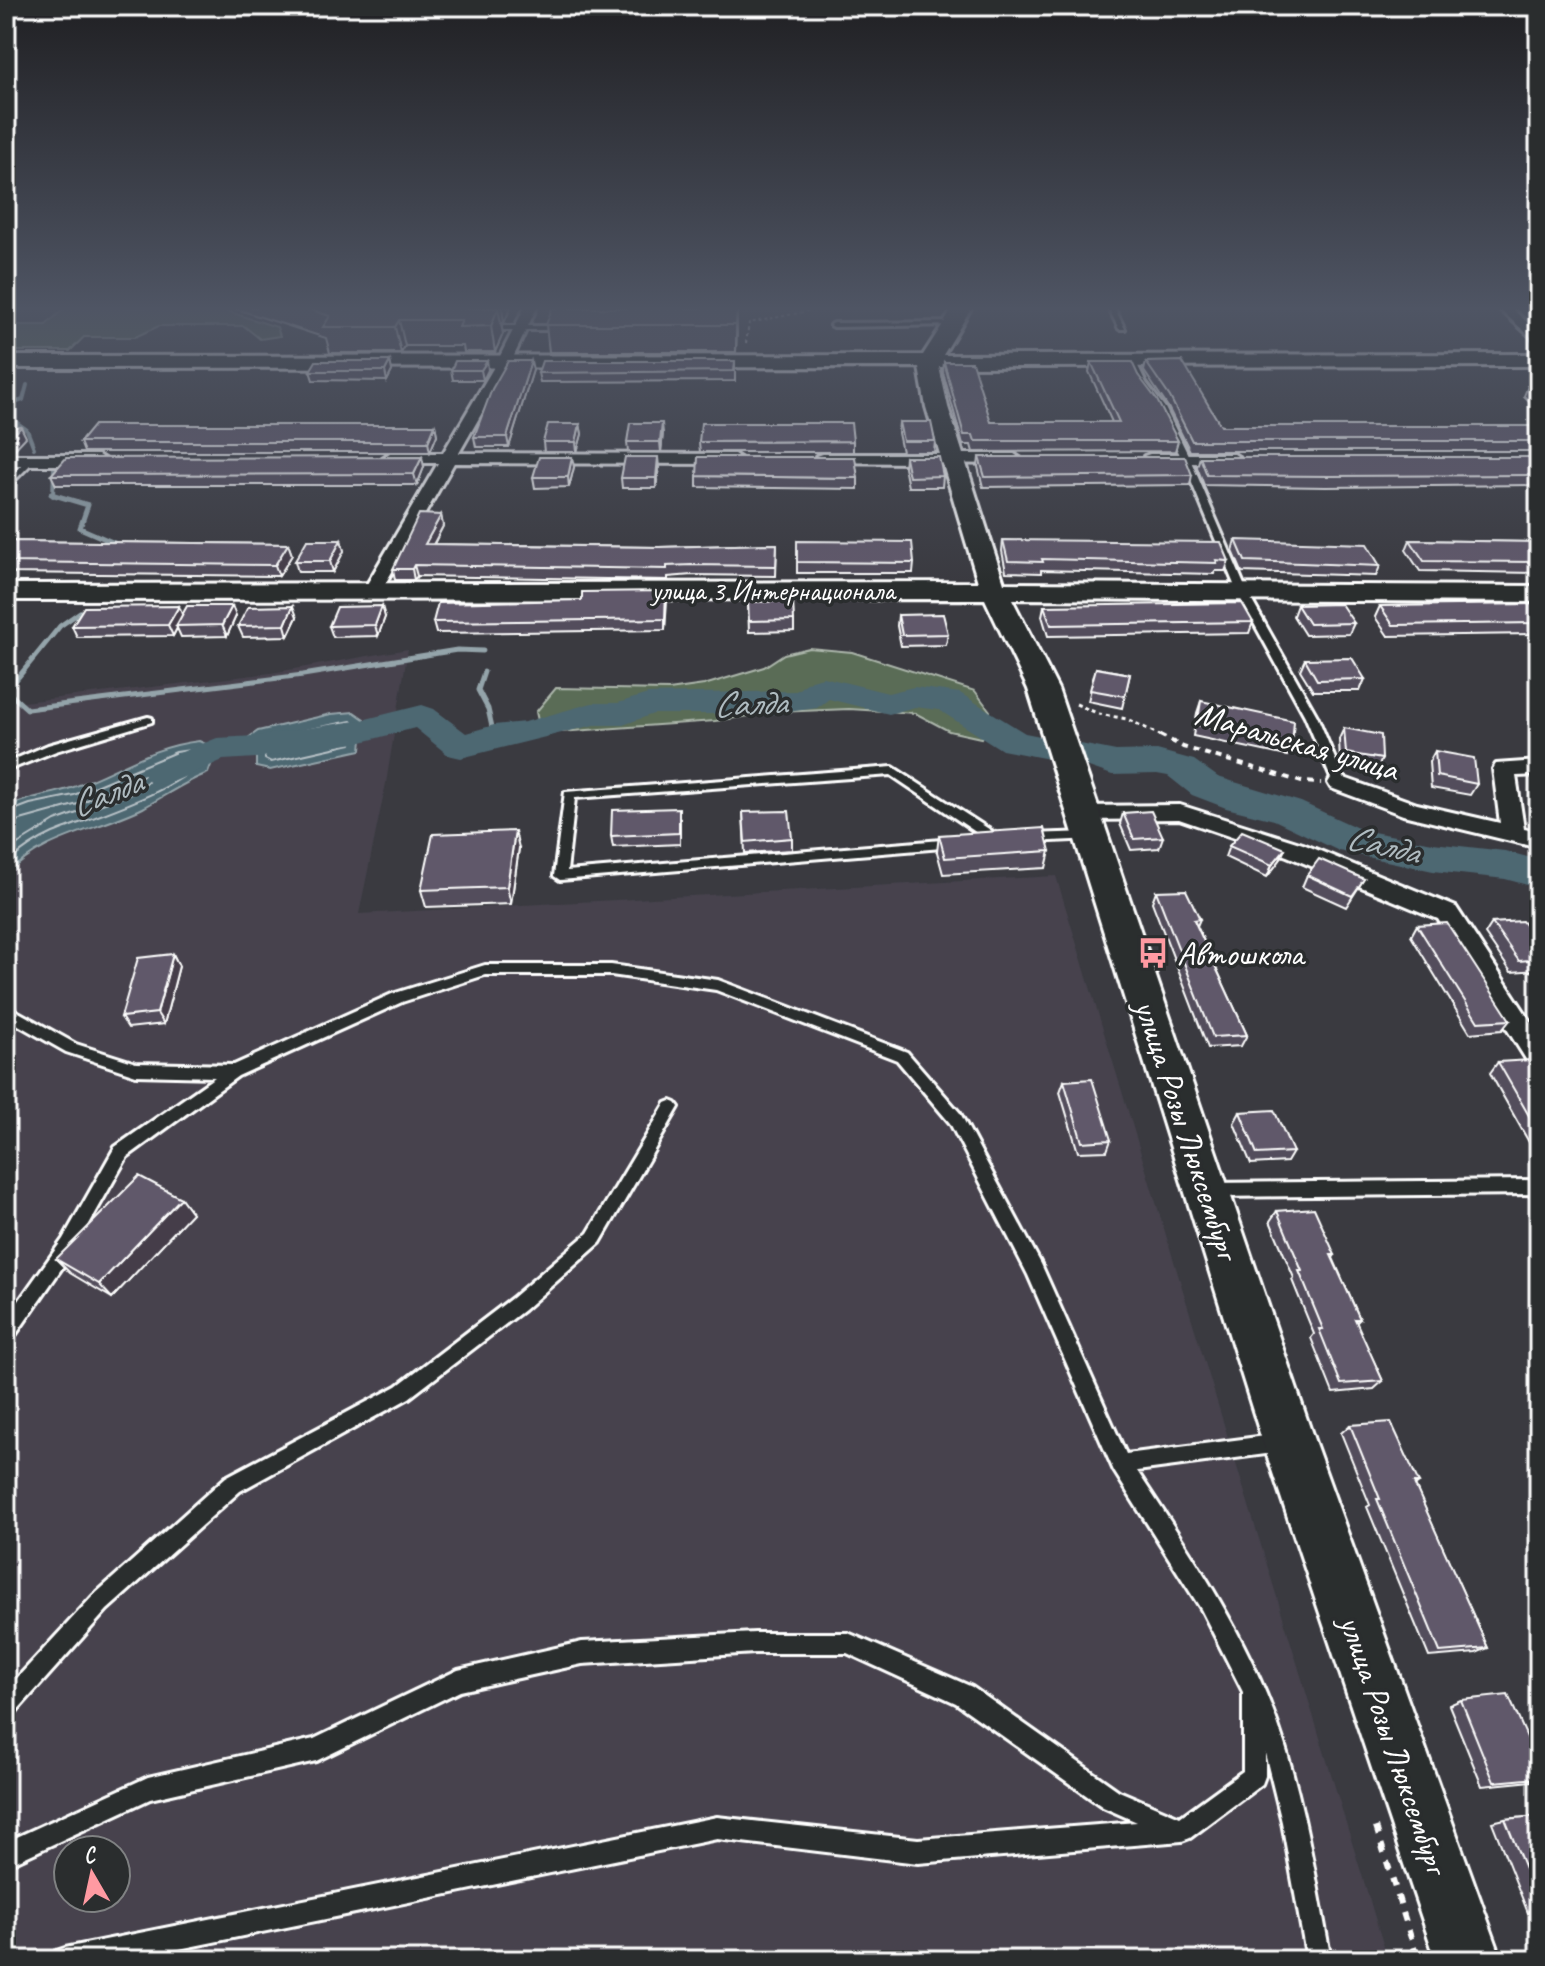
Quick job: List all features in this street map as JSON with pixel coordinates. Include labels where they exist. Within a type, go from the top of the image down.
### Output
[{"type":"street","points":[[372,591],[483,399]]},
{"type":"street","name":"улица Розы Люксембург","points":[[935,399],[994,592],[1006,610],[1043,689],[1289,1443],[1469,1960]]},
{"type":"street","points":[[372,458],[752,459]]},
{"type":"street","points":[[800,459],[1032,459]]},
{"type":"street","points":[[1140,459],[1248,459]]},
{"type":"street","points":[[6,460],[109,460]]},
{"type":"street","name":"улица 3 Интернационала","points":[[6,592],[1539,594]]},
{"type":"street","points":[[1513,835],[1504,769],[1539,768]]},
{"type":"street","name":"Маральская улица","points":[[1339,783],[1411,810],[1539,840]]},
{"type":"street","points":[[1086,825],[1180,812],[1295,850],[1447,913],[1539,1056]]},
{"type":"lane","points":[[1154,399],[1186,459],[1243,594],[1311,716],[1339,783]]},
{"type":"lane","points":[[6,486],[31,460]]},
{"type":"lane","points":[[6,767],[52,748],[148,720]]},
{"type":"lane","points":[[965,842],[560,876],[569,795],[893,771],[996,840]]},
{"type":"lane","points":[[980,841],[1086,825]]},
{"type":"lane","points":[[6,1334],[69,1244],[121,1152],[235,1071],[397,998],[485,970],[611,970],[718,985],[902,1056],[955,1118],[1035,1270],[1121,1464],[1204,1590],[1254,1691],[1285,1788],[1319,1960]]},
{"type":"lane","points":[[6,1011],[71,1048],[136,1069],[235,1071]]},
{"type":"lane","points":[[6,1706],[100,1603],[233,1484],[403,1392],[518,1304],[594,1238],[671,1107]]},
{"type":"lane","points":[[1207,1190],[1539,1187]]},
{"type":"lane","points":[[1121,1464],[1289,1443]]},
{"type":"lane","points":[[6,1854],[148,1788],[316,1750],[458,1681],[582,1653],[755,1643],[848,1643],[964,1695],[1111,1799],[1182,1830]]},
{"type":"lane","points":[[65,1960],[717,1828],[918,1851],[1182,1830],[1254,1776],[1254,1691]]},
{"type":"path","name":"Маральская улица","points":[[1043,689],[1099,714],[1127,719],[1183,747],[1302,782],[1339,783]]},
{"type":"shaded area","points":[[408,649],[386,783],[359,914],[1056,876],[1388,1960],[6,1960],[6,704],[271,673]]},
{"type":"green space","points":[[809,648],[852,652],[975,691],[990,711],[989,724],[981,738],[949,731],[915,713],[849,709],[776,712],[715,721],[545,733],[540,729],[536,712],[556,688],[669,690],[704,685],[764,667],[784,654]]},
{"type":"water","points":[[354,712],[364,719],[361,750],[270,770],[256,767],[256,747],[248,738],[258,731],[331,714]]},
{"type":"water","points":[[199,741],[217,749],[208,773],[143,808],[53,843],[36,852],[6,876],[6,807],[88,782],[148,754]]},
{"type":"building","points":[[488,399],[519,399],[507,437],[474,437]]},
{"type":"building","points":[[954,399],[984,399],[991,422],[1119,422],[1108,399],[1156,399],[1178,441],[975,441],[973,435],[964,435]]},
{"type":"building","points":[[1171,399],[1205,399],[1221,426],[1539,426],[1539,441],[1192,441]]},
{"type":"building","points":[[899,422],[931,422],[935,441],[903,441]]},
{"type":"building","points":[[630,423],[662,423],[660,442],[627,442]]},
{"type":"building","points":[[701,423],[851,423],[853,441],[699,442]]},
{"type":"building","points":[[548,424],[580,424],[576,442],[543,442]]},
{"type":"building","points":[[94,425],[435,425],[428,442],[80,442]]},
{"type":"building","points":[[6,426],[21,427],[6,442]]},
{"type":"building","points":[[422,457],[414,474],[51,475],[66,458]]},
{"type":"building","points":[[539,457],[572,457],[568,477],[533,477]]},
{"type":"building","points":[[625,457],[658,457],[656,478],[621,478]]},
{"type":"building","points":[[698,457],[855,457],[858,478],[697,476]]},
{"type":"building","points":[[905,457],[939,457],[943,476],[909,477]]},
{"type":"building","points":[[979,457],[1185,457],[1192,475],[985,477]]},
{"type":"building","points":[[1200,457],[1539,457],[1539,475],[1207,475]]},
{"type":"building","points":[[419,514],[441,515],[425,544],[659,547],[777,544],[776,566],[692,565],[667,566],[667,569],[414,565],[412,569],[393,569]]},
{"type":"building","points":[[307,540],[341,540],[330,561],[295,561]]},
{"type":"building","points":[[1003,540],[1221,542],[1229,561],[1008,561]]},
{"type":"building","points":[[1236,540],[1367,544],[1380,566],[1245,561]]},
{"type":"building","points":[[1410,540],[1539,542],[1539,562],[1424,561]]},
{"type":"building","points":[[6,541],[288,544],[275,565],[6,562]]},
{"type":"building","points":[[797,541],[912,542],[914,563],[797,562]]},
{"type":"building","points":[[666,591],[665,619],[433,622],[438,603],[582,600],[582,592]]},
{"type":"building","points":[[793,601],[794,620],[749,621],[748,602]]},
{"type":"building","points":[[1242,603],[1253,622],[1051,625],[1044,606]]},
{"type":"building","points":[[1341,604],[1354,623],[1309,624],[1297,605]]},
{"type":"building","points":[[1539,604],[1539,623],[1393,625],[1380,606]]},
{"type":"building","points":[[179,606],[168,625],[72,626],[84,607]]},
{"type":"building","points":[[187,606],[232,606],[222,625],[176,626]]},
{"type":"building","points":[[293,606],[285,625],[238,626],[248,607]]},
{"type":"building","points":[[382,606],[375,625],[329,626],[337,607]]},
{"type":"building","points":[[943,614],[948,634],[902,635],[898,615]]},
{"type":"building","points":[[1352,658],[1365,679],[1317,680],[1305,659]]},
{"type":"building","points":[[1096,668],[1130,674],[1125,696],[1090,690]]},
{"type":"building","points":[[1201,701],[1294,721],[1292,745],[1197,725]]},
{"type":"building","points":[[1344,728],[1381,735],[1382,759],[1346,753]]},
{"type":"building","points":[[1435,751],[1474,758],[1477,784],[1437,776]]},
{"type":"building","points":[[679,808],[679,833],[611,836],[612,810]]},
{"type":"building","points":[[789,811],[792,838],[745,842],[743,812]]},
{"type":"building","points":[[1151,811],[1163,837],[1134,839],[1123,813]]},
{"type":"building","points":[[1044,828],[1050,851],[945,858],[939,835]]},
{"type":"building","points":[[515,831],[507,887],[421,890],[433,834]]},
{"type":"building","points":[[1242,831],[1285,849],[1272,865],[1229,846]]},
{"type":"building","points":[[1319,859],[1364,879],[1352,896],[1307,875]]},
{"type":"building","points":[[1186,890],[1200,919],[1194,920],[1247,1035],[1213,1037],[1156,891]]},
{"type":"building","points":[[1522,921],[1539,944],[1539,959],[1519,961],[1492,923]]},
{"type":"building","points":[[1447,923],[1510,1020],[1478,1022],[1417,925]]},
{"type":"building","points":[[173,954],[157,1013],[121,1017],[138,958]]},
{"type":"building","points":[[1531,1060],[1539,1072],[1539,1133],[1498,1062]]},
{"type":"building","points":[[1092,1079],[1111,1140],[1082,1142],[1064,1081]]},
{"type":"building","points":[[1274,1110],[1293,1152],[1257,1154],[1240,1112]]},
{"type":"building","points":[[139,1176],[181,1198],[99,1284],[56,1259]]},
{"type":"building","points":[[1314,1208],[1360,1319],[1355,1319],[1383,1381],[1341,1384],[1319,1329],[1323,1329],[1277,1211]]},
{"type":"building","points":[[1391,1422],[1419,1483],[1414,1483],[1488,1648],[1440,1652],[1350,1425]]},
{"type":"building","points":[[1508,1695],[1539,1764],[1539,1778],[1494,1782],[1461,1700]]},
{"type":"building","points":[[1539,1816],[1539,1903],[1505,1819]]},
{"type":"waterway","points":[[6,406],[23,399]]},
{"type":"waterway","points":[[6,415],[27,430],[34,448]]},
{"type":"waterway","points":[[53,495],[54,468]]},
{"type":"waterway","points":[[53,495],[88,505],[80,528],[119,545]]},
{"type":"waterway","points":[[80,612],[60,626],[7,691],[27,709],[303,675],[457,650],[483,651]]},
{"type":"waterway","points":[[484,672],[478,690],[488,709],[494,736]]},
{"type":"waterway","name":"Салда","points":[[162,773],[217,749],[256,747],[362,731],[422,716],[461,747],[494,736],[527,733],[592,714],[623,714],[648,704],[805,701],[823,687],[889,704],[914,697],[948,700],[1015,742],[1094,756],[1112,763],[1157,762],[1181,768],[1205,786],[1239,799],[1287,811],[1353,842],[1433,857],[1505,865],[1539,874]]},
{"type":"place","name":"Автошкола","points":[[1153,953]]}]
